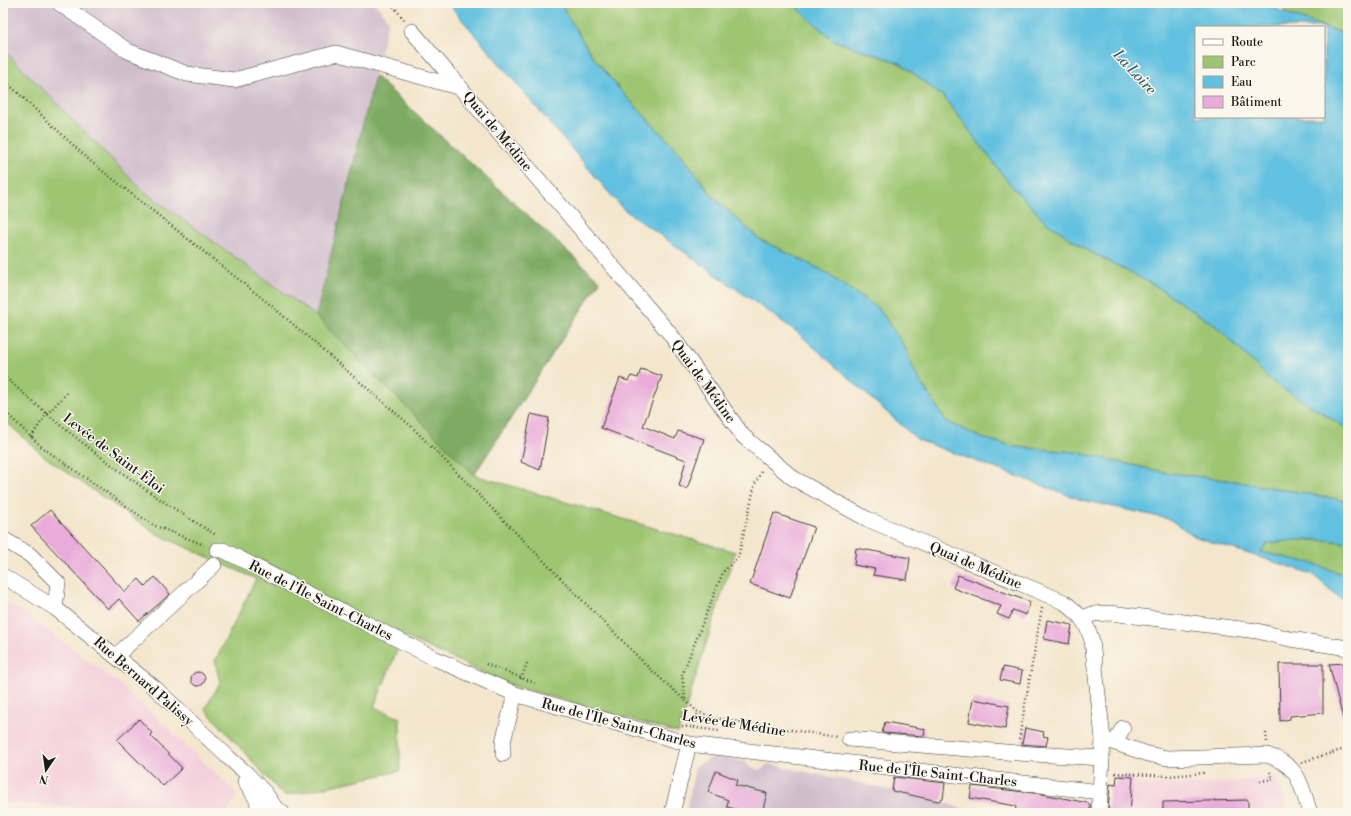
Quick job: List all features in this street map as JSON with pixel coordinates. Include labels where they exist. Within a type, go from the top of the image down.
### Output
[{"type":"main road","points":[[261,813],[273,811],[280,813]]},
{"type":"street","points":[[59,3],[128,51],[187,74],[234,80],[336,53],[461,88]]},
{"type":"street","name":"Quai de Médine","points":[[412,31],[671,335],[743,436],[793,478],[867,519],[1064,602],[1082,618],[1092,642],[1109,741],[1102,765],[1099,813]]},
{"type":"street","points":[[3,539],[30,555],[58,583],[55,608]]},
{"type":"street","name":"Rue de l'Île Saint-Charles","points":[[219,544],[223,550],[259,567],[434,658],[515,694],[689,744],[1100,792]]},
{"type":"street","points":[[116,656],[214,565]]},
{"type":"street","name":"Rue Bernard Palissy","points":[[3,576],[55,608],[155,688],[228,758],[246,772],[265,793],[280,813]]},
{"type":"street","points":[[1082,618],[1093,614],[1110,613],[1257,631],[1290,639],[1348,648]]},
{"type":"street","points":[[503,754],[503,742],[515,694]]},
{"type":"street","points":[[1123,728],[1109,741],[1148,754],[1167,758],[1267,755],[1281,759],[1289,766],[1300,783],[1310,813]]},
{"type":"street","points":[[849,739],[1017,753],[1102,765]]},
{"type":"street","points":[[672,813],[689,744]]},
{"type":"street","name":"Rue Bernard Palissy","points":[[228,758],[256,798],[261,813]]},
{"type":"path","points":[[391,3],[412,31]]},
{"type":"path","points":[[3,79],[89,160],[273,308],[411,426],[649,668],[698,712],[715,718],[849,739]]},
{"type":"path","name":"Levée de Saint-Éloi","points":[[3,375],[46,415],[219,544]]},
{"type":"path","points":[[31,437],[46,415],[67,393]]},
{"type":"path","points":[[3,410],[43,448],[153,525],[219,544]]},
{"type":"path","points":[[685,699],[682,675],[723,572],[738,558],[755,484],[769,458]]},
{"type":"path","points":[[1017,753],[1044,594]]},
{"type":"path","points":[[482,662],[536,684]]},
{"type":"path","points":[[515,694],[527,663]]},
{"type":"path","points":[[694,727],[698,712]]},
{"type":"path","name":"Levée de Médine","points":[[675,724],[721,732]]},
{"type":"path","points":[[1260,781],[1273,779],[1268,768],[1289,766],[1348,748]]},
{"type":"shaded area","points":[[3,3],[375,3],[388,20],[316,316],[142,190],[3,49]]},
{"type":"shaded area","points":[[3,601],[20,610],[121,685],[238,794],[227,813],[189,813],[3,803]]},
{"type":"shaded area","points":[[713,756],[746,761],[749,767],[756,769],[762,770],[768,764],[860,783],[938,801],[978,813],[686,813],[695,767]]},
{"type":"shaded area","points":[[1117,776],[1133,777],[1132,783],[1152,785],[1225,783],[1275,776],[1290,813],[1107,813],[1110,784],[1116,785]]},
{"type":"green space","points":[[560,3],[792,3],[833,40],[900,63],[945,98],[1009,183],[1045,221],[1087,250],[1156,286],[1216,326],[1273,382],[1348,429],[1348,501],[1234,481],[1163,472],[1075,452],[1016,447],[982,438],[946,421],[917,376],[903,344],[820,269],[759,239],[714,198],[680,153],[620,90],[591,54]]},
{"type":"green space","points":[[1284,3],[1348,3],[1348,35],[1325,26],[1285,13]]},
{"type":"green space","points":[[3,49],[142,190],[316,316],[474,475],[735,552],[678,733],[511,685],[403,636],[374,707],[400,718],[400,771],[284,796],[205,709],[220,683],[215,661],[256,579],[155,533],[45,457],[3,419]]},
{"type":"green space","points":[[375,76],[600,281],[474,475],[316,316]]},
{"type":"green space","points":[[1292,540],[1328,540],[1348,543],[1348,576],[1311,563],[1260,552],[1266,544]]},
{"type":"water","points":[[448,3],[560,3],[591,54],[620,90],[680,153],[714,198],[759,239],[820,269],[879,309],[903,344],[917,376],[946,421],[982,438],[1016,447],[1075,452],[1163,472],[1234,481],[1348,501],[1348,543],[1317,540],[1287,541],[1266,544],[1261,552],[1311,563],[1348,576],[1348,605],[1312,574],[1196,537],[1169,519],[1082,500],[918,440],[797,332],[622,208]]},
{"type":"water","name":"La Loire","points":[[792,3],[1266,3],[1285,13],[1322,26],[1195,26],[1195,118],[1325,118],[1325,27],[1348,35],[1348,429],[1273,382],[1216,326],[1156,286],[1087,250],[1045,221],[1009,183],[945,98],[900,63],[833,40]]},
{"type":"building","points":[[641,369],[662,376],[643,426],[675,439],[678,431],[704,439],[687,489],[679,486],[686,460],[601,428],[620,378],[628,381],[631,376],[638,378]]},
{"type":"building","points":[[531,414],[549,418],[540,470],[521,462]]},
{"type":"building","points":[[50,510],[125,592],[139,579],[145,586],[155,577],[170,594],[139,621],[119,599],[108,609],[31,526]]},
{"type":"building","points":[[774,513],[814,527],[790,598],[750,584]]},
{"type":"building","points":[[856,548],[910,558],[907,580],[873,575],[875,569],[854,565]]},
{"type":"building","points":[[958,575],[1030,602],[1026,615],[1013,610],[1009,619],[997,614],[1001,606],[953,588]]},
{"type":"building","points":[[1047,620],[1072,625],[1069,644],[1044,639]]},
{"type":"building","points":[[1348,663],[1348,722],[1344,722],[1329,664]]},
{"type":"building","points":[[1279,664],[1323,664],[1323,713],[1290,716],[1290,719],[1280,721]]},
{"type":"building","points":[[1003,667],[1022,671],[1020,684],[1000,680]]},
{"type":"building","points":[[195,672],[201,672],[205,676],[205,682],[201,686],[195,686],[191,682],[191,676]]},
{"type":"building","points":[[973,699],[1009,706],[1005,729],[969,722]]},
{"type":"building","points":[[139,719],[152,733],[150,735],[182,768],[163,786],[117,740]]},
{"type":"building","points":[[885,722],[925,729],[924,736],[882,733]]},
{"type":"building","points":[[1025,728],[1044,732],[1043,736],[1048,737],[1046,746],[1022,744]]},
{"type":"building","points":[[716,771],[738,780],[735,785],[767,793],[762,813],[752,813],[727,807],[728,800],[708,792]]},
{"type":"building","points":[[1117,776],[1133,777],[1130,813],[1108,813],[1110,784],[1116,785]]},
{"type":"building","points":[[894,777],[945,783],[943,799],[938,801],[892,791]]},
{"type":"building","points":[[972,786],[1042,794],[1088,803],[1090,805],[1090,813],[1015,813],[1016,806],[970,798]]},
{"type":"building","points":[[1248,800],[1248,813],[1163,813],[1163,802]]}]
